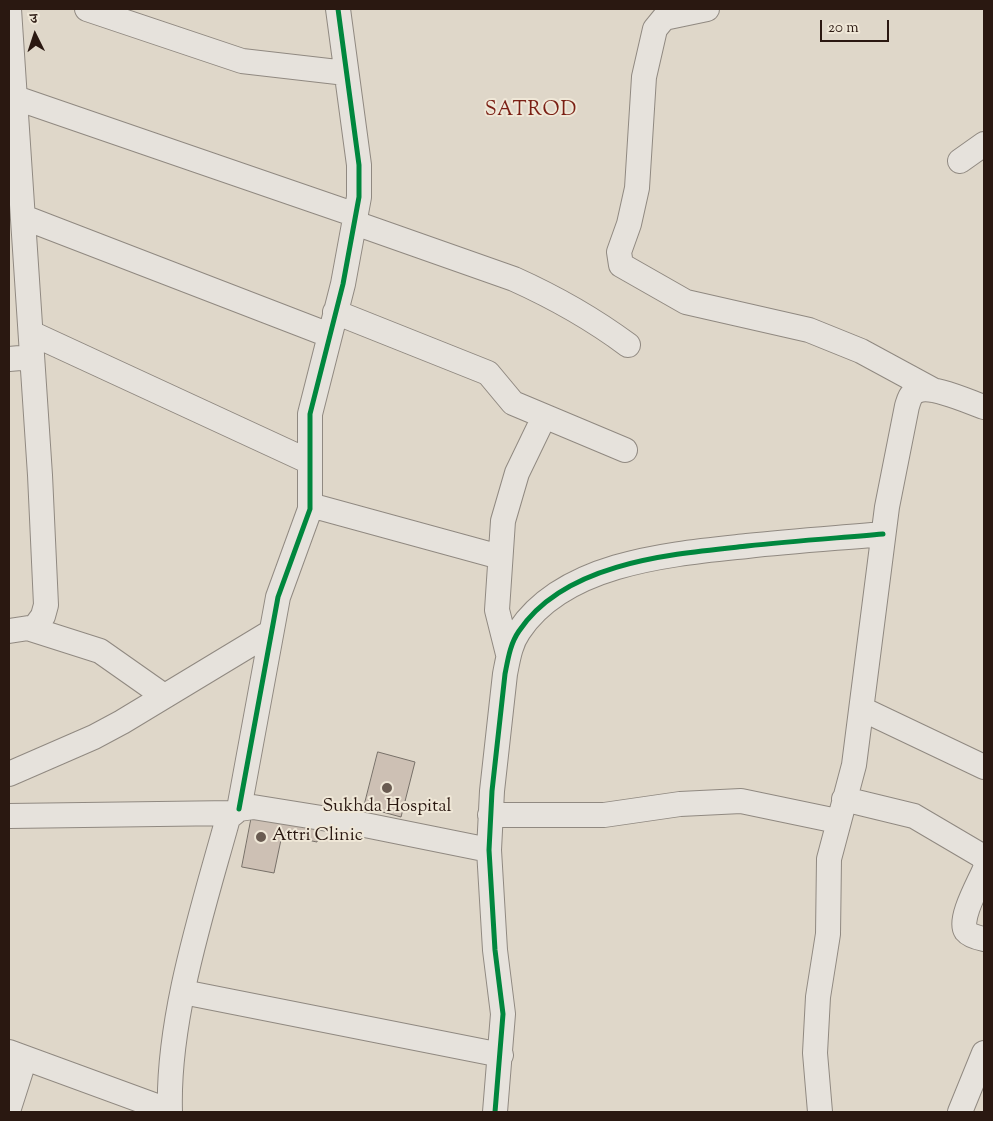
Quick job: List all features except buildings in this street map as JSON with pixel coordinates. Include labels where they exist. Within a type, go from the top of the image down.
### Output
[{"type":"street","points":[[9,9],[23,217],[18,266],[31,333],[46,605],[39,623],[20,630]]},
{"type":"street","points":[[87,9],[242,60],[346,73]]},
{"type":"street","points":[[9,1108],[17,1055],[170,1112],[170,1076],[183,992],[228,818],[236,811],[271,632],[284,577],[308,517],[310,505],[310,414],[360,197],[359,165],[338,9]]},
{"type":"street","points":[[707,9],[664,18],[655,29],[644,78],[637,188],[629,224],[618,252],[622,265],[686,302],[809,330],[861,351],[933,390],[984,407]]},
{"type":"street","points":[[16,98],[355,219],[537,289],[608,330],[628,345]]},
{"type":"street","points":[[960,161],[984,144]]},
{"type":"street","points":[[23,217],[329,335]]},
{"type":"street","points":[[335,312],[488,372],[513,403],[625,450]]},
{"type":"street","points":[[31,333],[310,462]]},
{"type":"street","points":[[9,359],[32,358]]},
{"type":"street","points":[[820,1112],[815,1053],[818,997],[828,934],[829,859],[854,765],[883,534],[907,406],[910,396],[916,391],[933,390]]},
{"type":"street","points":[[508,654],[497,610],[503,521],[512,488],[544,417]]},
{"type":"street","points":[[310,505],[500,557]]},
{"type":"street","points":[[495,1112],[504,1014],[495,950],[489,850],[490,815],[508,654],[519,630],[547,601],[589,578],[640,561],[708,550],[883,534]]},
{"type":"street","points":[[20,630],[100,651],[164,696]]},
{"type":"street","points":[[9,774],[94,737],[271,632]]},
{"type":"street","points":[[862,709],[984,767]]},
{"type":"street","points":[[844,799],[914,816],[982,856],[984,860]]},
{"type":"street","points":[[490,815],[604,815],[680,804],[741,801],[838,821]]},
{"type":"street","points":[[9,816],[236,811],[253,806],[302,813],[489,850]]},
{"type":"street","points":[[984,871],[963,919],[963,925],[969,934],[984,940]]},
{"type":"street","points":[[183,992],[501,1055]]},
{"type":"street","points":[[960,1112],[984,1053]]},
{"type":"cycle path","points":[[239,809],[278,597],[310,509],[310,414],[343,284],[359,197],[359,165],[338,9]]},
{"type":"cycle path","points":[[495,1112],[503,1014],[495,950],[489,850],[492,791],[505,674],[511,646],[519,631],[539,608],[563,590],[592,576],[622,566],[654,558],[718,549],[883,534]]},
{"type":"place","name":"Sukhda Hospital","points":[[387,788]]},
{"type":"place","name":"Attri Clinic","points":[[261,837]]},
{"type":"district","name":"SATROD","points":[[531,112]]}]
